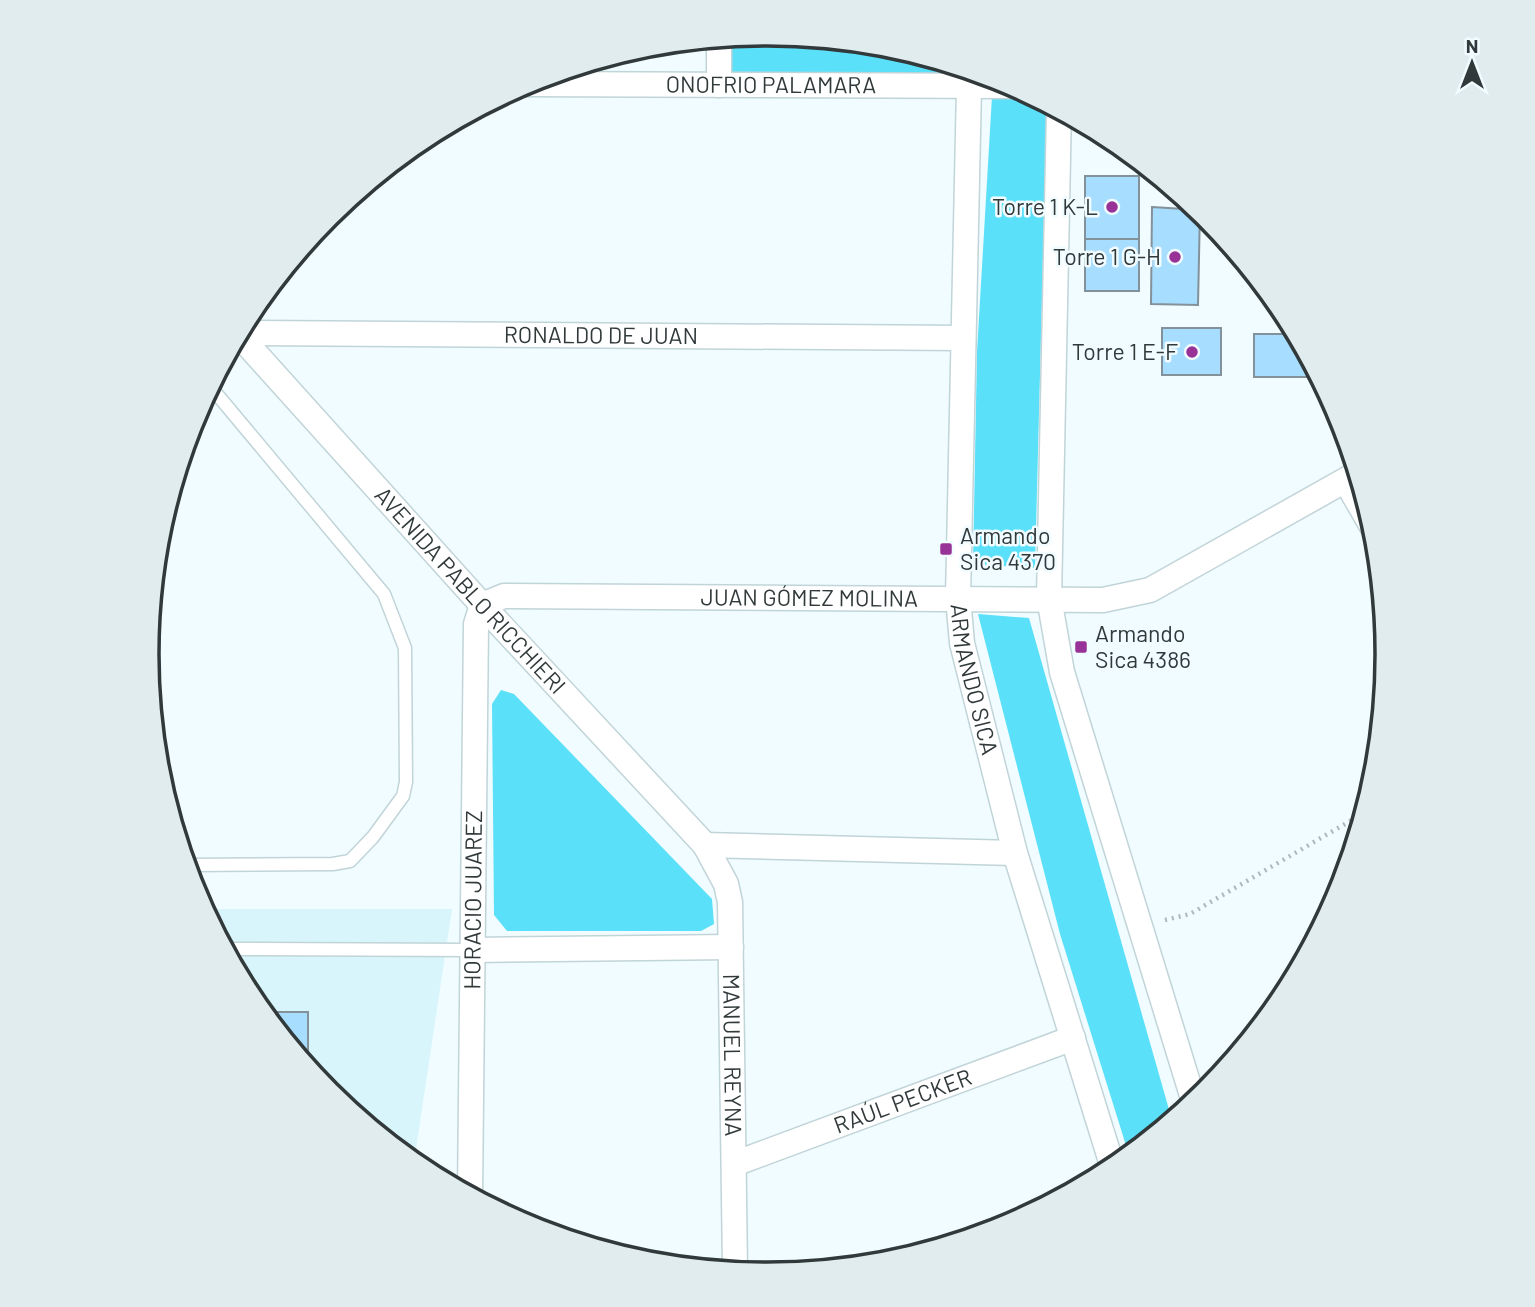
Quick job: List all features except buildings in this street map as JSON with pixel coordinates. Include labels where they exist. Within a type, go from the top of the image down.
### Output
[{"type":"street","points":[[719,48],[719,85]]},
{"type":"street","name":"ONOFRIO PALAMARA","points":[[556,84],[984,86]]},
{"type":"street","name":"ARMANDO SICA","points":[[969,86],[958,598],[962,643],[1015,853],[1109,1156]]},
{"type":"street","points":[[1059,120],[1049,598],[1062,672],[1190,1090]]},
{"type":"street","name":"RONALDO DE JUAN","points":[[251,334],[963,338]]},
{"type":"street","name":"AVENIDA PABLO RICCHIERI","points":[[246,342],[482,605],[705,845]]},
{"type":"street","name":"JUAN GÓMEZ MOLINA","points":[[482,605],[504,596],[1103,600],[1150,590],[1349,478]]},
{"type":"street","name":"HORACIO JUAREZ","points":[[470,1184],[476,624],[482,605]]},
{"type":"street","points":[[705,845],[1015,853]]},
{"type":"street","name":"MANUEL REYNA","points":[[705,845],[726,884],[731,947],[735,1260]]},
{"type":"street","points":[[472,950],[731,947]]},
{"type":"street","name":"RAÚL PECKER","points":[[734,1164],[1073,1038]]},
{"type":"lane","points":[[198,865],[333,864],[350,861],[403,796],[406,782],[405,648],[384,594],[218,395]]},
{"type":"lane","points":[[236,949],[472,950]]},
{"type":"path","points":[[1140,927],[1190,914],[1352,820]]},
{"type":"shaded area","points":[[768,46],[807,47],[886,57],[969,80],[969,86],[719,85],[719,48]]},
{"type":"shaded area","points":[[992,96],[1008,96],[1047,114],[1035,568],[973,564],[977,352]]},
{"type":"shaded area","points":[[978,614],[1029,618],[1169,1110],[1126,1145],[1060,934]]},
{"type":"shaded area","points":[[501,690],[514,694],[712,899],[714,924],[701,931],[507,931],[494,915],[492,704]]},
{"type":"shaded area","points":[[216,909],[452,909],[416,1149],[367,1111],[310,1054],[285,1024],[241,958]]},
{"type":"place","name":"Torre 1 K-L","points":[[1112,207]]},
{"type":"place","name":"Torre 1 G-H","points":[[1175,257]]},
{"type":"place","name":"Torre 1 E-F","points":[[1192,352]]},
{"type":"place","name":"Armando Sica 4370","points":[[946,549]]},
{"type":"place","name":"Armando Sica 4386","points":[[1081,647]]}]
